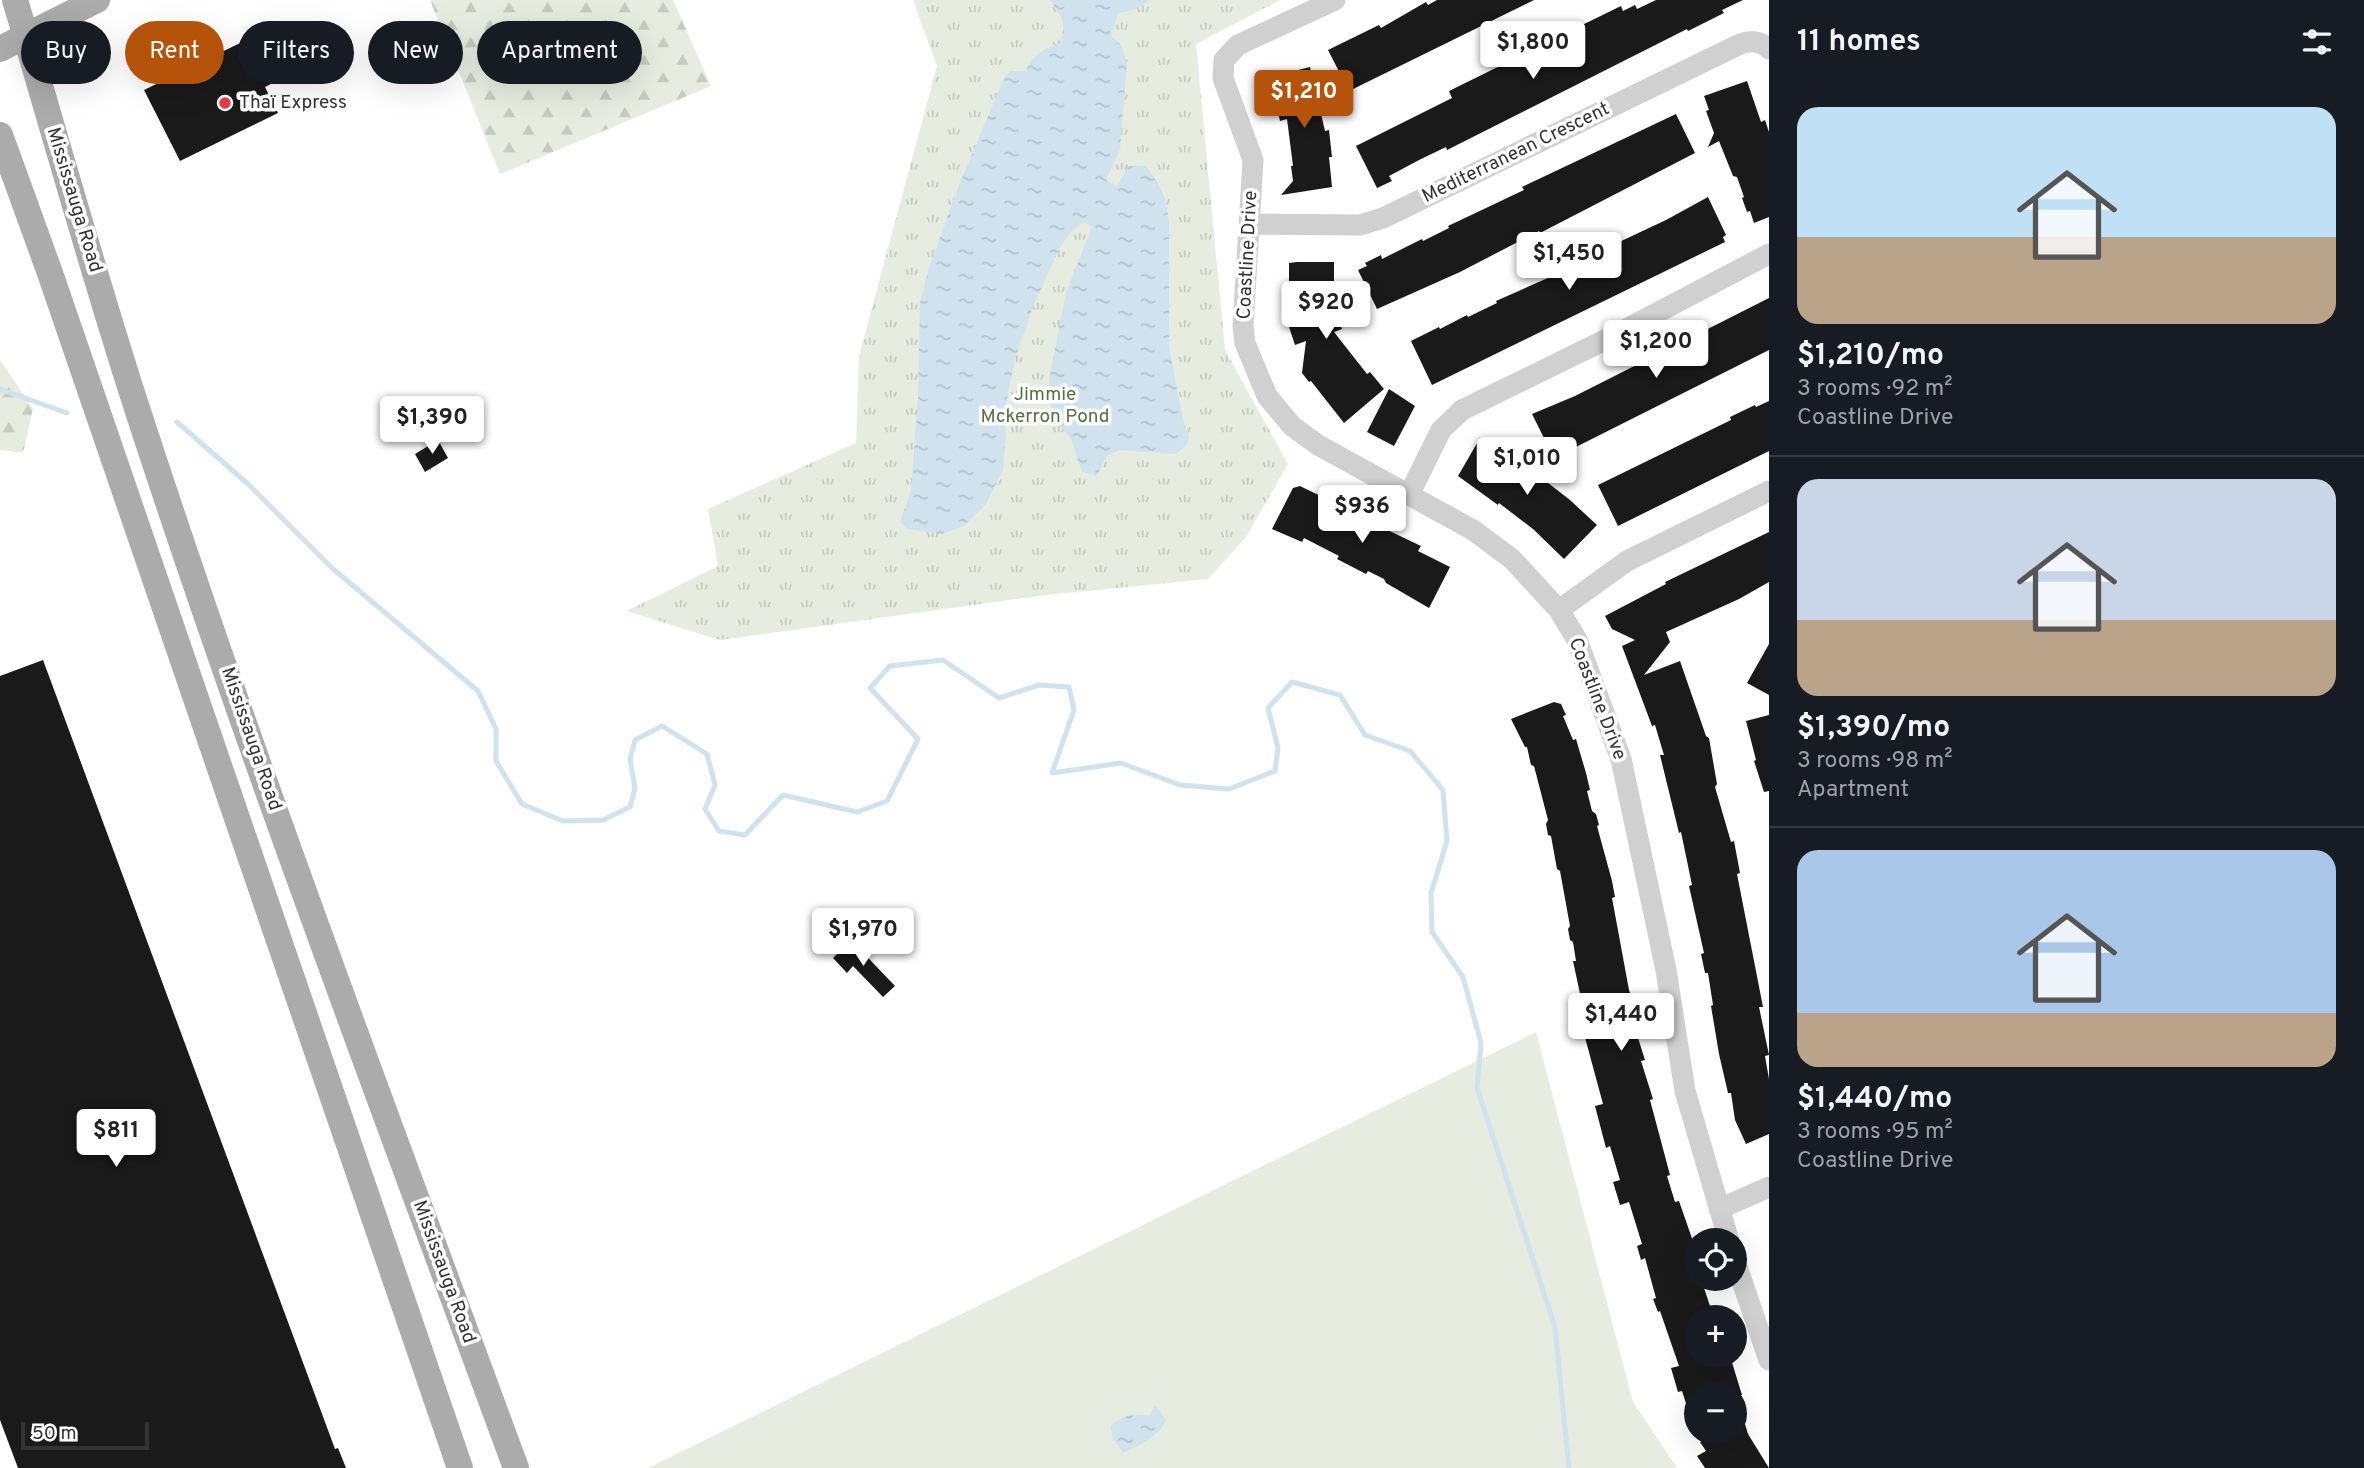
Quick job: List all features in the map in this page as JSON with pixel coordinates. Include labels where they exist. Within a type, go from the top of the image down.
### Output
[{"type":"main road","name":"Mississauga Road","points":[[15,0],[21,21]]},
{"type":"main road","points":[[56,21],[97,0]]},
{"type":"main road","points":[[0,49],[21,38]]},
{"type":"main road","name":"Mississauga Road","points":[[40,84],[132,394],[196,583],[327,954],[516,1468]]},
{"type":"main road","name":"Mississauga Road","points":[[3,148],[54,285],[460,1468]]},
{"type":"street","name":"Coastline Drive","points":[[1335,0],[1238,45],[1224,60],[1223,78],[1252,160],[1251,224],[1243,326],[1245,343],[1267,396],[1301,435],[1472,530],[1512,559],[1559,610],[1577,640],[1621,759],[1666,970],[1685,1091],[1725,1228]]},
{"type":"street","name":"Mediterranean Crescent","points":[[1251,224],[1360,225],[1383,218],[1738,45],[1748,41],[1769,49]]},
{"type":"street","points":[[1409,495],[1441,430],[1462,410],[1609,338],[1769,254]]},
{"type":"street","points":[[1559,610],[1627,561],[1769,491]]},
{"type":"street","points":[[1718,1209],[1769,1187]]},
{"type":"street","points":[[1745,1291],[1769,1360]]},
{"type":"green space","points":[[430,0],[673,0],[711,86],[500,174],[463,82],[463,21],[438,21]]},
{"type":"green space","name":"Jimmie Mckerron Pond","points":[[913,0],[1280,0],[1196,44],[1225,350],[1288,464],[1246,537],[1208,579],[1046,595],[720,640],[627,611],[718,566],[708,509],[856,443],[859,356],[937,66]]},
{"type":"green space","points":[[0,360],[33,409],[23,453],[0,450]]},
{"type":"green space","points":[[1536,1032],[1633,1402],[1677,1468],[648,1468]]},
{"type":"water","points":[[1050,0],[1150,0],[1134,10],[1118,13],[1111,36],[1121,45],[1127,62],[1120,149],[1106,180],[1117,187],[1128,166],[1146,166],[1158,183],[1166,202],[1169,223],[1169,348],[1183,420],[1189,437],[1187,444],[1176,454],[1119,450],[1106,457],[1097,476],[1082,472],[1071,439],[1058,423],[1050,404],[1049,380],[1066,293],[1092,227],[1084,222],[1071,232],[1059,248],[1033,307],[1015,359],[1004,414],[1006,435],[1003,469],[986,504],[965,525],[942,534],[907,529],[900,522],[911,490],[918,398],[920,303],[929,268],[959,185],[1004,78],[1011,71],[1024,71],[1039,53],[1060,43],[1062,20]]},
{"type":"water","points":[[1155,1405],[1166,1420],[1163,1426],[1148,1440],[1123,1453],[1112,1436],[1111,1426],[1128,1416],[1149,1416]]},
{"type":"building","points":[[1437,0],[1534,0],[1349,91],[1328,50],[1379,25],[1381,28],[1426,2],[1428,5]]},
{"type":"building","points":[[1656,0],[1743,0],[1688,31],[1687,29],[1447,150],[1446,147],[1421,159],[1389,176],[1392,181],[1377,188],[1356,146],[1452,98],[1449,91],[1514,59],[1516,63],[1529,57],[1532,63],[1561,49],[1555,38],[1621,6],[1623,11],[1635,5],[1637,9]]},
{"type":"building","points":[[238,44],[238,84],[271,84],[265,87],[278,113],[180,161],[144,90],[156,84],[224,84],[224,51]]},
{"type":"building","points":[[1310,67],[1325,131],[1329,130],[1332,187],[1281,195],[1293,181],[1287,119],[1280,121],[1277,108],[1281,107],[1275,89],[1259,80]]},
{"type":"building","points":[[1747,81],[1761,122],[1765,120],[1769,132],[1769,217],[1754,223],[1750,211],[1747,212],[1737,177],[1733,176],[1719,141],[1708,147],[1714,133],[1704,96]]},
{"type":"building","points":[[1676,114],[1695,153],[1540,233],[1539,231],[1460,272],[1377,309],[1358,270],[1367,266],[1365,263],[1381,255],[1382,259],[1422,239],[1423,241],[1449,228],[1448,226],[1524,190],[1522,187]]},
{"type":"building","points":[[1708,197],[1726,235],[1723,237],[1725,242],[1432,385],[1411,341],[1497,303],[1496,301],[1550,277],[1549,275],[1666,220]]},
{"type":"building","points":[[1334,262],[1334,292],[1329,292],[1342,329],[1334,332],[1367,374],[1370,372],[1384,389],[1344,423],[1302,373],[1306,341],[1295,345],[1285,315],[1289,313],[1289,263]]},
{"type":"building","points":[[1769,298],[1769,350],[1554,458],[1532,414],[1575,396]]},
{"type":"building","points":[[1389,389],[1415,406],[1394,446],[1367,432]]},
{"type":"building","points":[[1769,401],[1769,451],[1618,526],[1598,485],[1731,420],[1730,417]]},
{"type":"building","points":[[1480,438],[1516,458],[1597,525],[1564,559],[1533,529],[1458,476]]},
{"type":"building","points":[[438,440],[448,458],[425,472],[415,454]]},
{"type":"building","points":[[1300,486],[1343,507],[1341,510],[1376,528],[1377,525],[1421,546],[1418,551],[1450,567],[1429,608],[1386,583],[1384,579],[1368,571],[1366,574],[1304,538],[1302,542],[1272,529],[1293,488]]},
{"type":"building","points":[[1769,532],[1769,582],[1739,599],[1666,632],[1670,642],[1644,675],[1680,661],[1706,736],[1709,738],[1717,784],[1715,787],[1731,842],[1734,841],[1740,873],[1737,874],[1763,1007],[1759,1007],[1769,1055],[1765,1056],[1769,1079],[1769,1134],[1746,1144],[1735,1120],[1731,1093],[1728,1093],[1719,1054],[1708,973],[1705,973],[1701,954],[1704,953],[1689,886],[1692,885],[1660,755],[1664,755],[1655,725],[1652,726],[1622,646],[1635,640],[1612,629],[1605,616],[1666,584],[1665,582]]},
{"type":"building","points":[[1769,644],[1769,695],[1747,683]]},
{"type":"building","points":[[43,660],[335,1449],[338,1448],[346,1468],[18,1468],[0,1420],[0,676]]},
{"type":"building","points":[[1554,702],[1561,704],[1573,740],[1576,739],[1590,790],[1587,791],[1592,811],[1596,814],[1612,881],[1615,897],[1612,898],[1629,990],[1639,1020],[1633,1022],[1645,1060],[1641,1061],[1653,1099],[1650,1100],[1670,1175],[1667,1176],[1675,1202],[1679,1201],[1688,1228],[1684,1228],[1684,1291],[1705,1291],[1710,1305],[1684,1305],[1684,1368],[1734,1368],[1738,1382],[1684,1382],[1684,1397],[1682,1391],[1678,1392],[1671,1368],[1679,1366],[1660,1311],[1658,1312],[1653,1299],[1656,1298],[1645,1258],[1641,1260],[1637,1246],[1642,1244],[1629,1202],[1620,1205],[1613,1182],[1620,1180],[1610,1146],[1606,1148],[1595,1106],[1603,1104],[1580,1019],[1585,1017],[1573,961],[1576,961],[1568,929],[1570,926],[1560,871],[1557,869],[1551,836],[1548,835],[1548,820],[1534,766],[1531,765],[1527,747],[1511,719]]},
{"type":"building","points":[[1769,715],[1769,791],[1764,792],[1746,721]]},
{"type":"building","points":[[851,940],[895,986],[883,997],[853,966],[847,973],[833,958]]},
{"type":"building","points":[[1747,1431],[1769,1468],[1705,1468],[1697,1456],[1706,1451],[1702,1445],[1747,1445]]},
{"type":"waterway","points":[[0,389],[67,413]]},
{"type":"waterway","points":[[177,422],[248,484],[332,568],[478,691],[496,729],[496,761],[522,804],[563,821],[603,820],[630,807],[635,788],[630,759],[635,740],[662,726],[707,754],[715,785],[705,809],[719,831],[745,835],[783,795],[857,812],[887,801],[918,739],[870,688],[890,666],[943,660],[999,698],[1039,685],[1069,687],[1074,710],[1052,773],[1121,763],[1180,785],[1229,789],[1275,771],[1278,748],[1268,708],[1292,682],[1340,695],[1365,735],[1410,751],[1443,790],[1447,841],[1431,893],[1432,932],[1463,977],[1481,1043],[1477,1088],[1555,1327],[1569,1468]]},
{"type":"place","name":"Thaï Express","points":[[225,103]]}]
